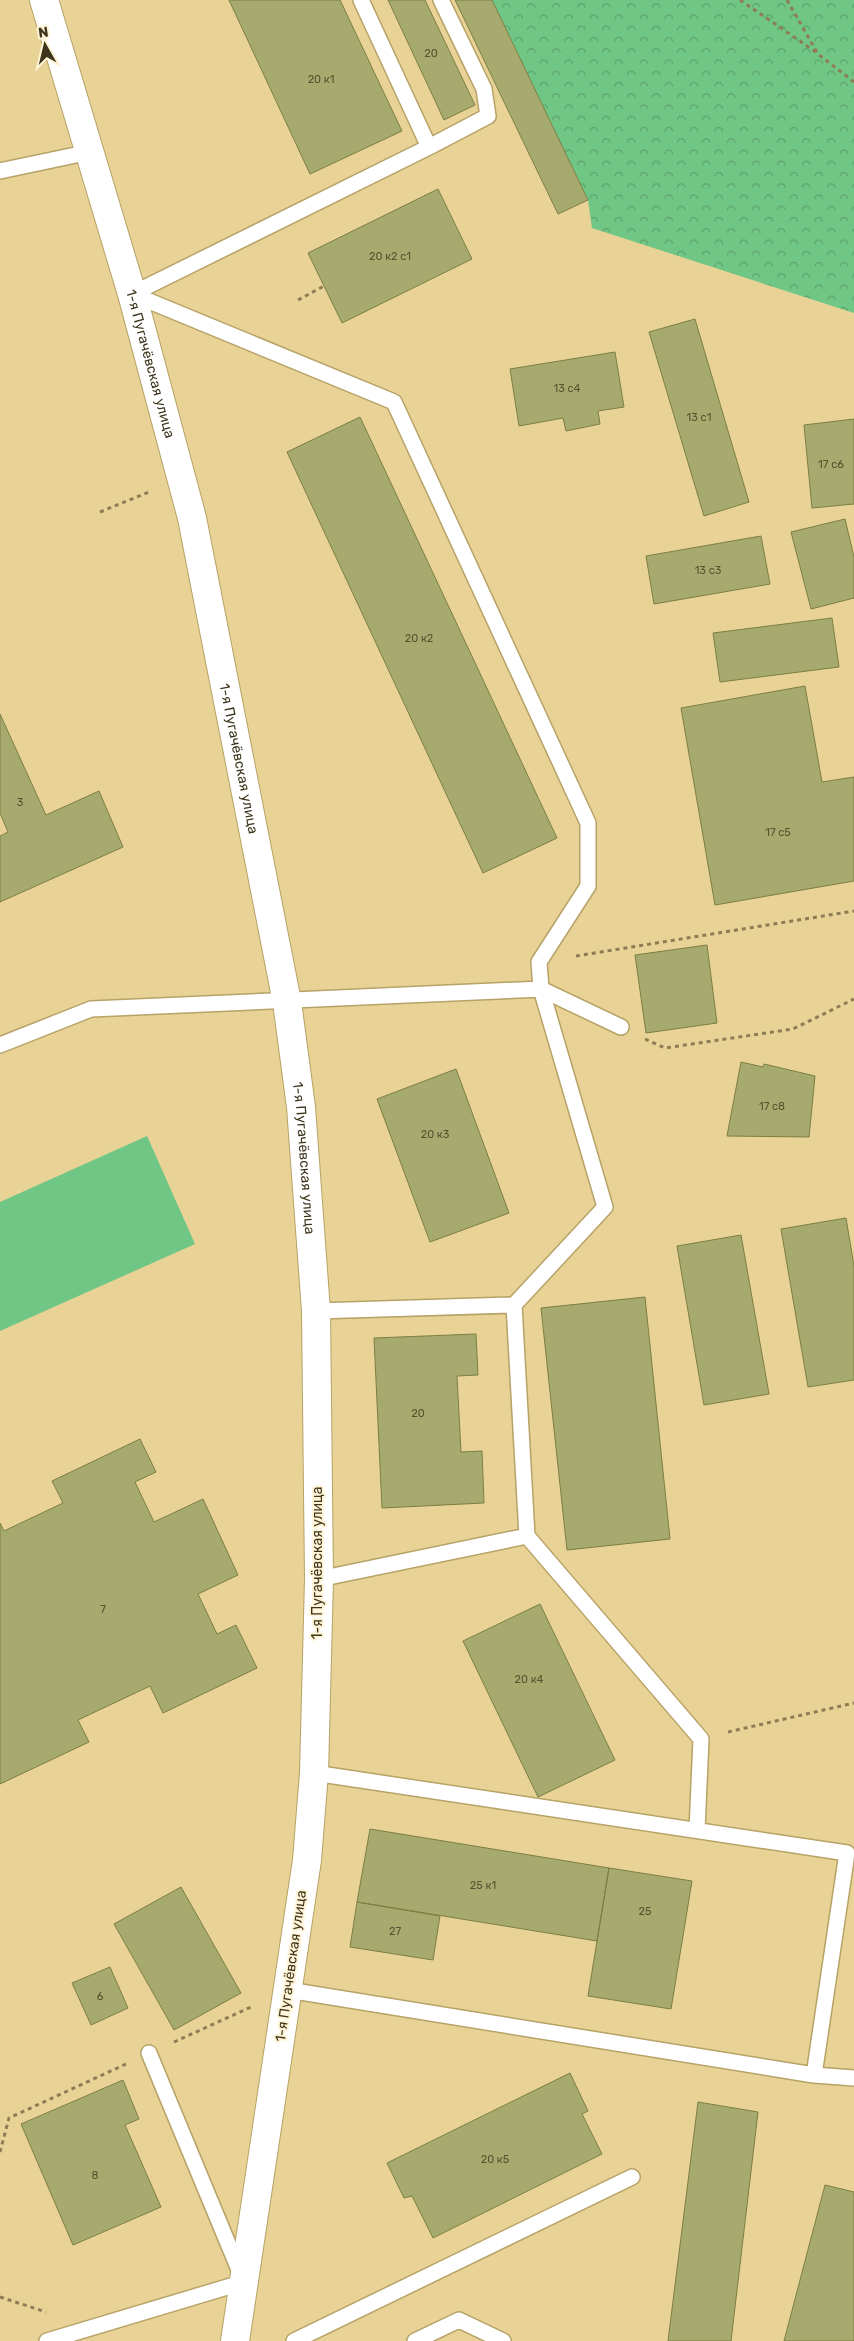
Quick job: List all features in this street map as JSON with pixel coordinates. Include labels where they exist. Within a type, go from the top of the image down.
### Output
[{"type":"street","name":"1-я Пугачёвская улица","points":[[44,0],[132,294],[182,478],[286,1002],[301,1107],[316,1311],[318,1579],[314,1773],[307,1860],[235,2341]]},
{"type":"lane","points":[[361,0],[430,147]]},
{"type":"lane","points":[[132,294],[430,147],[488,116],[484,89],[441,0]]},
{"type":"lane","points":[[0,171],[90,152]]},
{"type":"lane","points":[[132,294],[394,402],[588,823],[588,886],[539,962],[541,989],[605,1207],[514,1304],[316,1311]]},
{"type":"lane","points":[[0,1045],[91,1009],[286,1002],[541,989],[621,1027]]},
{"type":"lane","points":[[514,1304],[527,1536],[701,1739],[697,1830]]},
{"type":"lane","points":[[318,1579],[527,1536]]},
{"type":"lane","points":[[314,1773],[847,1853],[814,2075]]},
{"type":"lane","points":[[288,1990],[814,2075],[854,2078]]},
{"type":"lane","points":[[47,2341],[244,2282],[149,2054]]},
{"type":"lane","points":[[294,2341],[632,2177]]},
{"type":"lane","points":[[416,2341],[459,2320],[503,2341]]},
{"type":"path","points":[[740,0],[818,54],[854,82]]},
{"type":"path","points":[[787,0],[818,54]]},
{"type":"path","points":[[298,300],[324,286]]},
{"type":"path","points":[[100,512],[182,478]]},
{"type":"path","points":[[539,962],[854,911]]},
{"type":"path","points":[[621,1027],[664,1048],[793,1029],[854,999]]},
{"type":"path","points":[[701,1739],[854,1703]]},
{"type":"green space","points":[[492,0],[854,0],[854,313],[592,228],[588,200]]},
{"type":"green space","points":[[147,1136],[195,1244],[0,1331],[0,1202]]},
{"type":"building","points":[[229,0],[340,0],[402,131],[310,174]]},
{"type":"building","points":[[388,0],[425,0],[475,105],[444,120]]},
{"type":"building","points":[[455,0],[492,0],[588,200],[558,214]]},
{"type":"building","points":[[438,189],[472,259],[342,323],[308,253]]},
{"type":"building","points":[[695,319],[749,502],[704,516],[649,332]]},
{"type":"building","points":[[615,352],[624,407],[598,411],[600,424],[566,431],[563,418],[519,426],[510,369]]},
{"type":"building","points":[[360,417],[557,838],[483,873],[287,452]]},
{"type":"building","points":[[854,419],[854,504],[812,508],[804,425]]},
{"type":"building","points":[[845,519],[854,557],[854,598],[811,609],[791,532]]},
{"type":"building","points":[[761,536],[770,584],[654,604],[646,556]]},
{"type":"building","points":[[832,618],[839,667],[720,682],[713,633]]},
{"type":"building","points":[[805,686],[822,782],[854,777],[854,881],[715,905],[681,708]]},
{"type":"building","points":[[0,714],[46,815],[99,791],[123,847],[0,902],[0,836],[8,832],[0,813]]},
{"type":"building","points":[[707,945],[717,1023],[646,1033],[635,955]]},
{"type":"building","points":[[741,1062],[763,1067],[764,1064],[815,1076],[809,1137],[727,1136]]},
{"type":"building","points":[[456,1069],[509,1213],[430,1242],[377,1099]]},
{"type":"building","points":[[846,1218],[854,1266],[854,1380],[808,1387],[781,1229]]},
{"type":"building","points":[[741,1235],[769,1394],[704,1405],[677,1246]]},
{"type":"building","points":[[645,1297],[670,1539],[567,1550],[541,1308]]},
{"type":"building","points":[[476,1334],[478,1375],[457,1376],[461,1452],[482,1451],[484,1503],[382,1508],[374,1338]]},
{"type":"building","points":[[140,1439],[156,1472],[135,1482],[154,1522],[203,1499],[238,1575],[198,1594],[217,1634],[236,1625],[257,1668],[163,1713],[150,1686],[78,1720],[89,1742],[0,1784],[0,1523],[4,1531],[63,1503],[52,1481]]},
{"type":"building","points":[[540,1604],[615,1760],[538,1797],[463,1641]]},
{"type":"building","points":[[370,1829],[609,1868],[597,1941],[357,1902]]},
{"type":"building","points":[[609,1868],[692,1881],[671,2009],[588,1996]]},
{"type":"building","points":[[181,1887],[241,1993],[174,2030],[114,1924]]},
{"type":"building","points":[[357,1902],[440,1916],[433,1960],[350,1947]]},
{"type":"building","points":[[110,1967],[128,2008],[91,2025],[72,1983]]},
{"type":"building","points":[[570,2073],[588,2111],[582,2114],[602,2154],[433,2238],[412,2196],[404,2198],[387,2163]]},
{"type":"building","points":[[123,2080],[139,2119],[125,2125],[161,2207],[73,2245],[21,2124]]},
{"type":"building","points":[[698,2102],[758,2112],[731,2341],[668,2341]]},
{"type":"building","points":[[825,2185],[854,2192],[854,2341],[784,2341]]}]
